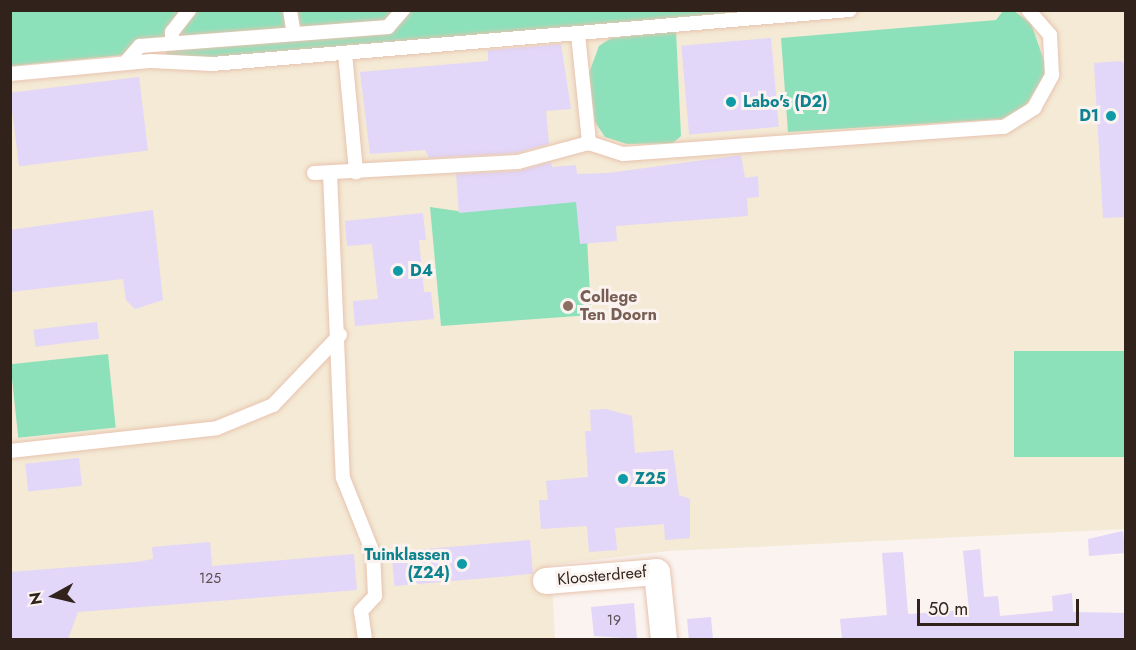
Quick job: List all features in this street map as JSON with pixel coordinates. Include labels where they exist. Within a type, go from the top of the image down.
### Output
[{"type":"street","name":"Kloosterdreef","points":[[546,581],[657,572],[664,639]]},
{"type":"lane","points":[[172,44],[172,32],[189,10]]},
{"type":"lane","points":[[290,10],[293,30]]},
{"type":"lane","points":[[125,63],[140,46],[293,30],[388,27],[403,10]]},
{"type":"lane","points":[[10,74],[125,63],[212,64],[850,10]]},
{"type":"lane","points":[[314,173],[518,162],[589,143],[623,154],[1004,127],[1034,108],[1052,75],[1050,35],[1028,10]]},
{"type":"lane","points":[[578,34],[589,143]]},
{"type":"lane","points":[[345,52],[356,172]]},
{"type":"lane","points":[[330,173],[340,336],[343,478],[373,553],[375,596],[361,611],[365,639]]},
{"type":"lane","points":[[10,451],[217,428],[273,405],[340,336]]},
{"type":"shaded area","name":"College Ten Doorn","points":[[748,11],[1125,11],[1125,529],[668,551],[551,565],[555,639],[11,639],[10,82]]},
{"type":"green space","points":[[11,11],[748,11],[168,65],[166,51],[11,66]]},
{"type":"green space","points":[[1003,11],[1014,11],[1031,23],[1047,70],[1026,105],[1002,119],[788,132],[781,38],[996,20]]},
{"type":"green space","points":[[676,31],[681,136],[673,143],[627,144],[605,137],[595,122],[589,73],[599,46],[611,38]]},
{"type":"green space","points":[[585,199],[591,315],[441,326],[430,207],[464,212]]},
{"type":"green space","points":[[1014,351],[1125,351],[1125,457],[1014,457]]},
{"type":"green space","points":[[108,354],[116,428],[18,438],[11,364]]},
{"type":"building","name":"Labo's (D2)","points":[[771,38],[779,127],[689,135],[681,46]]},
{"type":"building","points":[[561,44],[571,109],[546,111],[549,144],[517,153],[429,158],[425,150],[370,154],[360,72],[488,61],[488,50]]},
{"type":"building","name":"D1","points":[[1121,61],[1125,64],[1125,217],[1103,218],[1094,63]]},
{"type":"building","points":[[139,77],[148,150],[19,166],[10,93]]},
{"type":"building","points":[[741,155],[745,178],[758,176],[759,197],[747,198],[748,216],[616,226],[617,241],[580,244],[576,202],[459,213],[456,174],[518,171],[551,162],[552,167],[576,165],[577,174],[608,173]]},
{"type":"building","points":[[153,210],[163,300],[135,309],[126,300],[123,279],[10,292],[10,230]]},
{"type":"building","name":"D4","points":[[423,213],[426,240],[419,240],[424,292],[431,292],[434,319],[355,326],[353,301],[378,299],[372,244],[347,246],[345,221]]},
{"type":"building","points":[[97,322],[99,339],[36,347],[33,330]]},
{"type":"building","name":"Z25","points":[[606,409],[632,416],[635,453],[673,450],[679,495],[690,499],[690,538],[665,540],[664,524],[615,528],[617,550],[589,552],[587,526],[541,529],[539,500],[548,500],[546,481],[588,477],[585,431],[591,431],[590,410]]},
{"type":"building","points":[[79,458],[82,486],[28,491],[25,464]]},
{"type":"building","points":[[1123,531],[1125,553],[1089,556],[1088,539]]},
{"type":"building","name":"Tuinklassen (Z24)","points":[[530,540],[533,574],[394,586],[392,552]]},
{"type":"building","points":[[210,542],[212,566],[354,554],[357,590],[78,612],[68,639],[10,639],[10,572],[137,562],[153,559],[152,547]]},
{"type":"building","points":[[980,549],[984,597],[998,596],[1000,616],[1053,611],[1052,596],[1072,593],[1073,612],[1125,613],[1125,639],[842,639],[840,619],[887,615],[882,553],[903,552],[908,614],[969,610],[963,551]]},
{"type":"building","points":[[634,603],[637,639],[594,636],[591,607]]},
{"type":"building","points":[[711,617],[713,639],[689,640],[687,619]]},
{"type":"place","name":"Labo's (D2)","points":[[731,102]]},
{"type":"place","name":"D1","points":[[1111,116]]},
{"type":"place","name":"D4","points":[[398,271]]},
{"type":"place","name":"College Ten Doorn","points":[[568,306]]},
{"type":"place","name":"Z25","points":[[623,479]]},
{"type":"place","name":"Tuinklassen (Z24)","points":[[462,564]]}]
